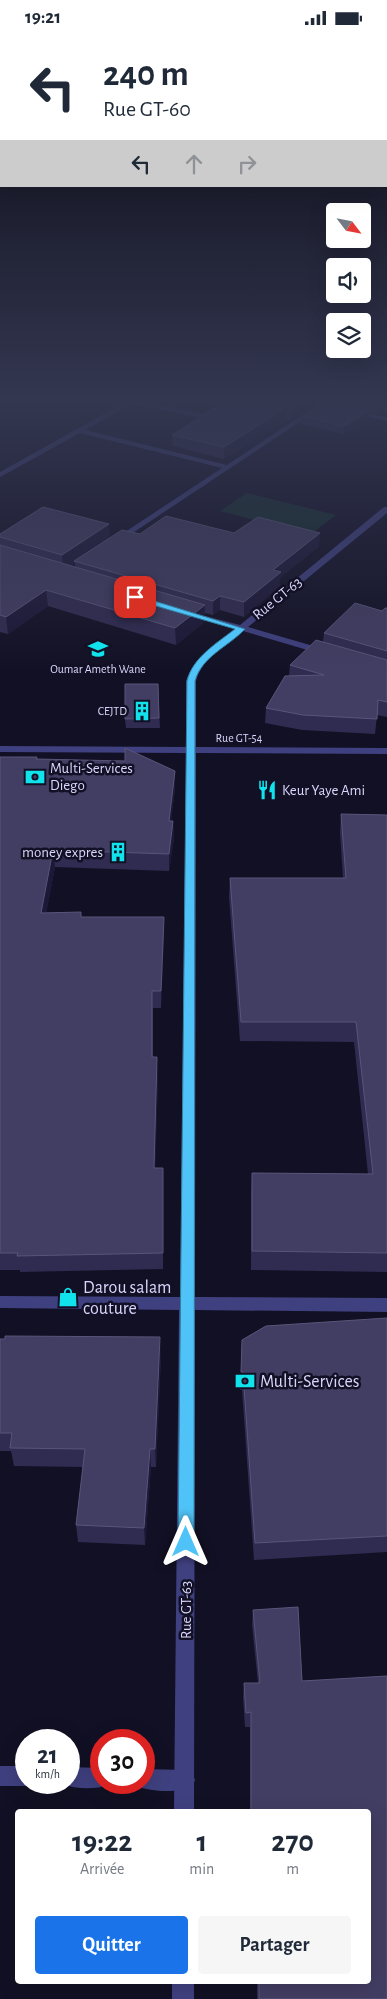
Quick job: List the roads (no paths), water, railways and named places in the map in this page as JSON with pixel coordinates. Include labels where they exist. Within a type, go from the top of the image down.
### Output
[{"type":"street","points":[[112,545],[191,492]]},
{"type":"street","name":"Rue GT-63","points":[[184,1809],[191,681],[194,671],[201,661],[386,511]]},
{"type":"street","points":[[176,609],[332,655]]},
{"type":"street","name":"Rue GT-54","points":[[0,749],[387,751]]},
{"type":"street","points":[[0,1302],[387,1305]]},
{"type":"street","points":[[0,1776],[15,1776]]},
{"type":"street","points":[[155,1779],[185,1780]]},
{"type":"street","points":[[183,1984],[183,1999]]},
{"type":"place","name":"Oumar Ameth Wane","points":[[98,649]]},
{"type":"place","name":"CEJTD","points":[[142,711]]},
{"type":"place","name":"Multi-Services Diego","points":[[35,777]]},
{"type":"place","name":"Keur Yaye Ami","points":[[267,790]]},
{"type":"place","name":"money expres","points":[[118,852]]},
{"type":"place","name":"Darou salam couture","points":[[68,1297]]},
{"type":"place","name":"Multi-Services","points":[[245,1381]]}]
